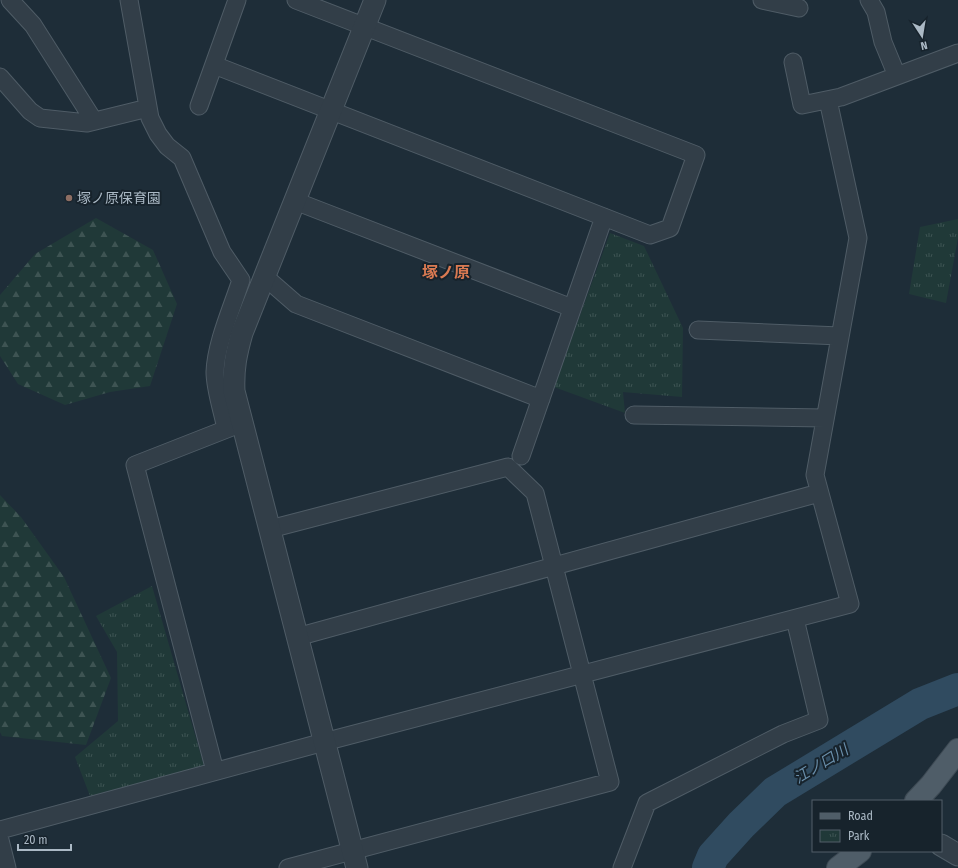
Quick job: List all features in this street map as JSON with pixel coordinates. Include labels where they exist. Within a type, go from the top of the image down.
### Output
[{"type":"main road","points":[[917,800],[931,785],[958,750]]},
{"type":"main road","points":[[838,868],[859,852]]},
{"type":"street","points":[[10,0],[33,25],[94,121]]},
{"type":"street","points":[[129,0],[150,118],[166,146],[182,158],[222,252],[241,280],[217,356],[215,373],[235,426],[270,529],[355,860]]},
{"type":"street","points":[[199,106],[237,0]]},
{"type":"street","points":[[214,65],[650,235],[670,228],[696,155],[296,0]]},
{"type":"street","points":[[235,426],[233,373],[236,353],[242,333],[375,0]]},
{"type":"street","points":[[762,0],[799,8]]},
{"type":"street","points":[[869,0],[876,12],[884,42],[897,76]]},
{"type":"street","points":[[793,62],[802,105],[841,97],[958,53]]},
{"type":"street","points":[[0,77],[30,111],[40,118],[86,123],[148,108]]},
{"type":"street","points":[[0,830],[324,742],[850,604],[815,476],[858,238],[828,100]]},
{"type":"street","points":[[295,201],[572,308]]},
{"type":"street","points":[[521,456],[604,217]]},
{"type":"street","points":[[265,277],[296,304],[541,398]]},
{"type":"street","points":[[698,330],[840,336]]},
{"type":"street","points":[[634,415],[825,418]]},
{"type":"street","points":[[215,772],[135,465],[235,426]]},
{"type":"street","points":[[270,529],[508,467],[535,493],[610,782],[355,860],[288,868]]},
{"type":"street","points":[[297,637],[820,493]]},
{"type":"street","points":[[622,868],[647,803],[783,734],[819,720],[796,619]]},
{"type":"street","points":[[0,840],[7,868]]},
{"type":"street","points":[[942,846],[958,855]]},
{"type":"green space","points":[[96,218],[153,250],[177,304],[150,386],[110,392],[65,405],[18,384],[0,356],[0,295],[35,254]]},
{"type":"green space","points":[[958,219],[958,238],[946,303],[909,294],[920,227]]},
{"type":"green space","points":[[610,233],[644,246],[683,328],[682,397],[623,392],[625,413],[554,387]]},
{"type":"green space","points":[[0,495],[21,517],[64,577],[111,678],[86,745],[2,736],[0,732]]},
{"type":"green space","points":[[152,586],[204,766],[90,796],[75,757],[118,721],[117,652],[96,616]]},
{"type":"waterway","name":"江ノ口川","points":[[708,868],[713,856],[741,825],[775,792],[920,704],[958,689]]},
{"type":"place","name":"塚ノ原保育園","points":[[69,198]]},
{"type":"district","name":"塚ノ原","points":[[446,272]]}]
